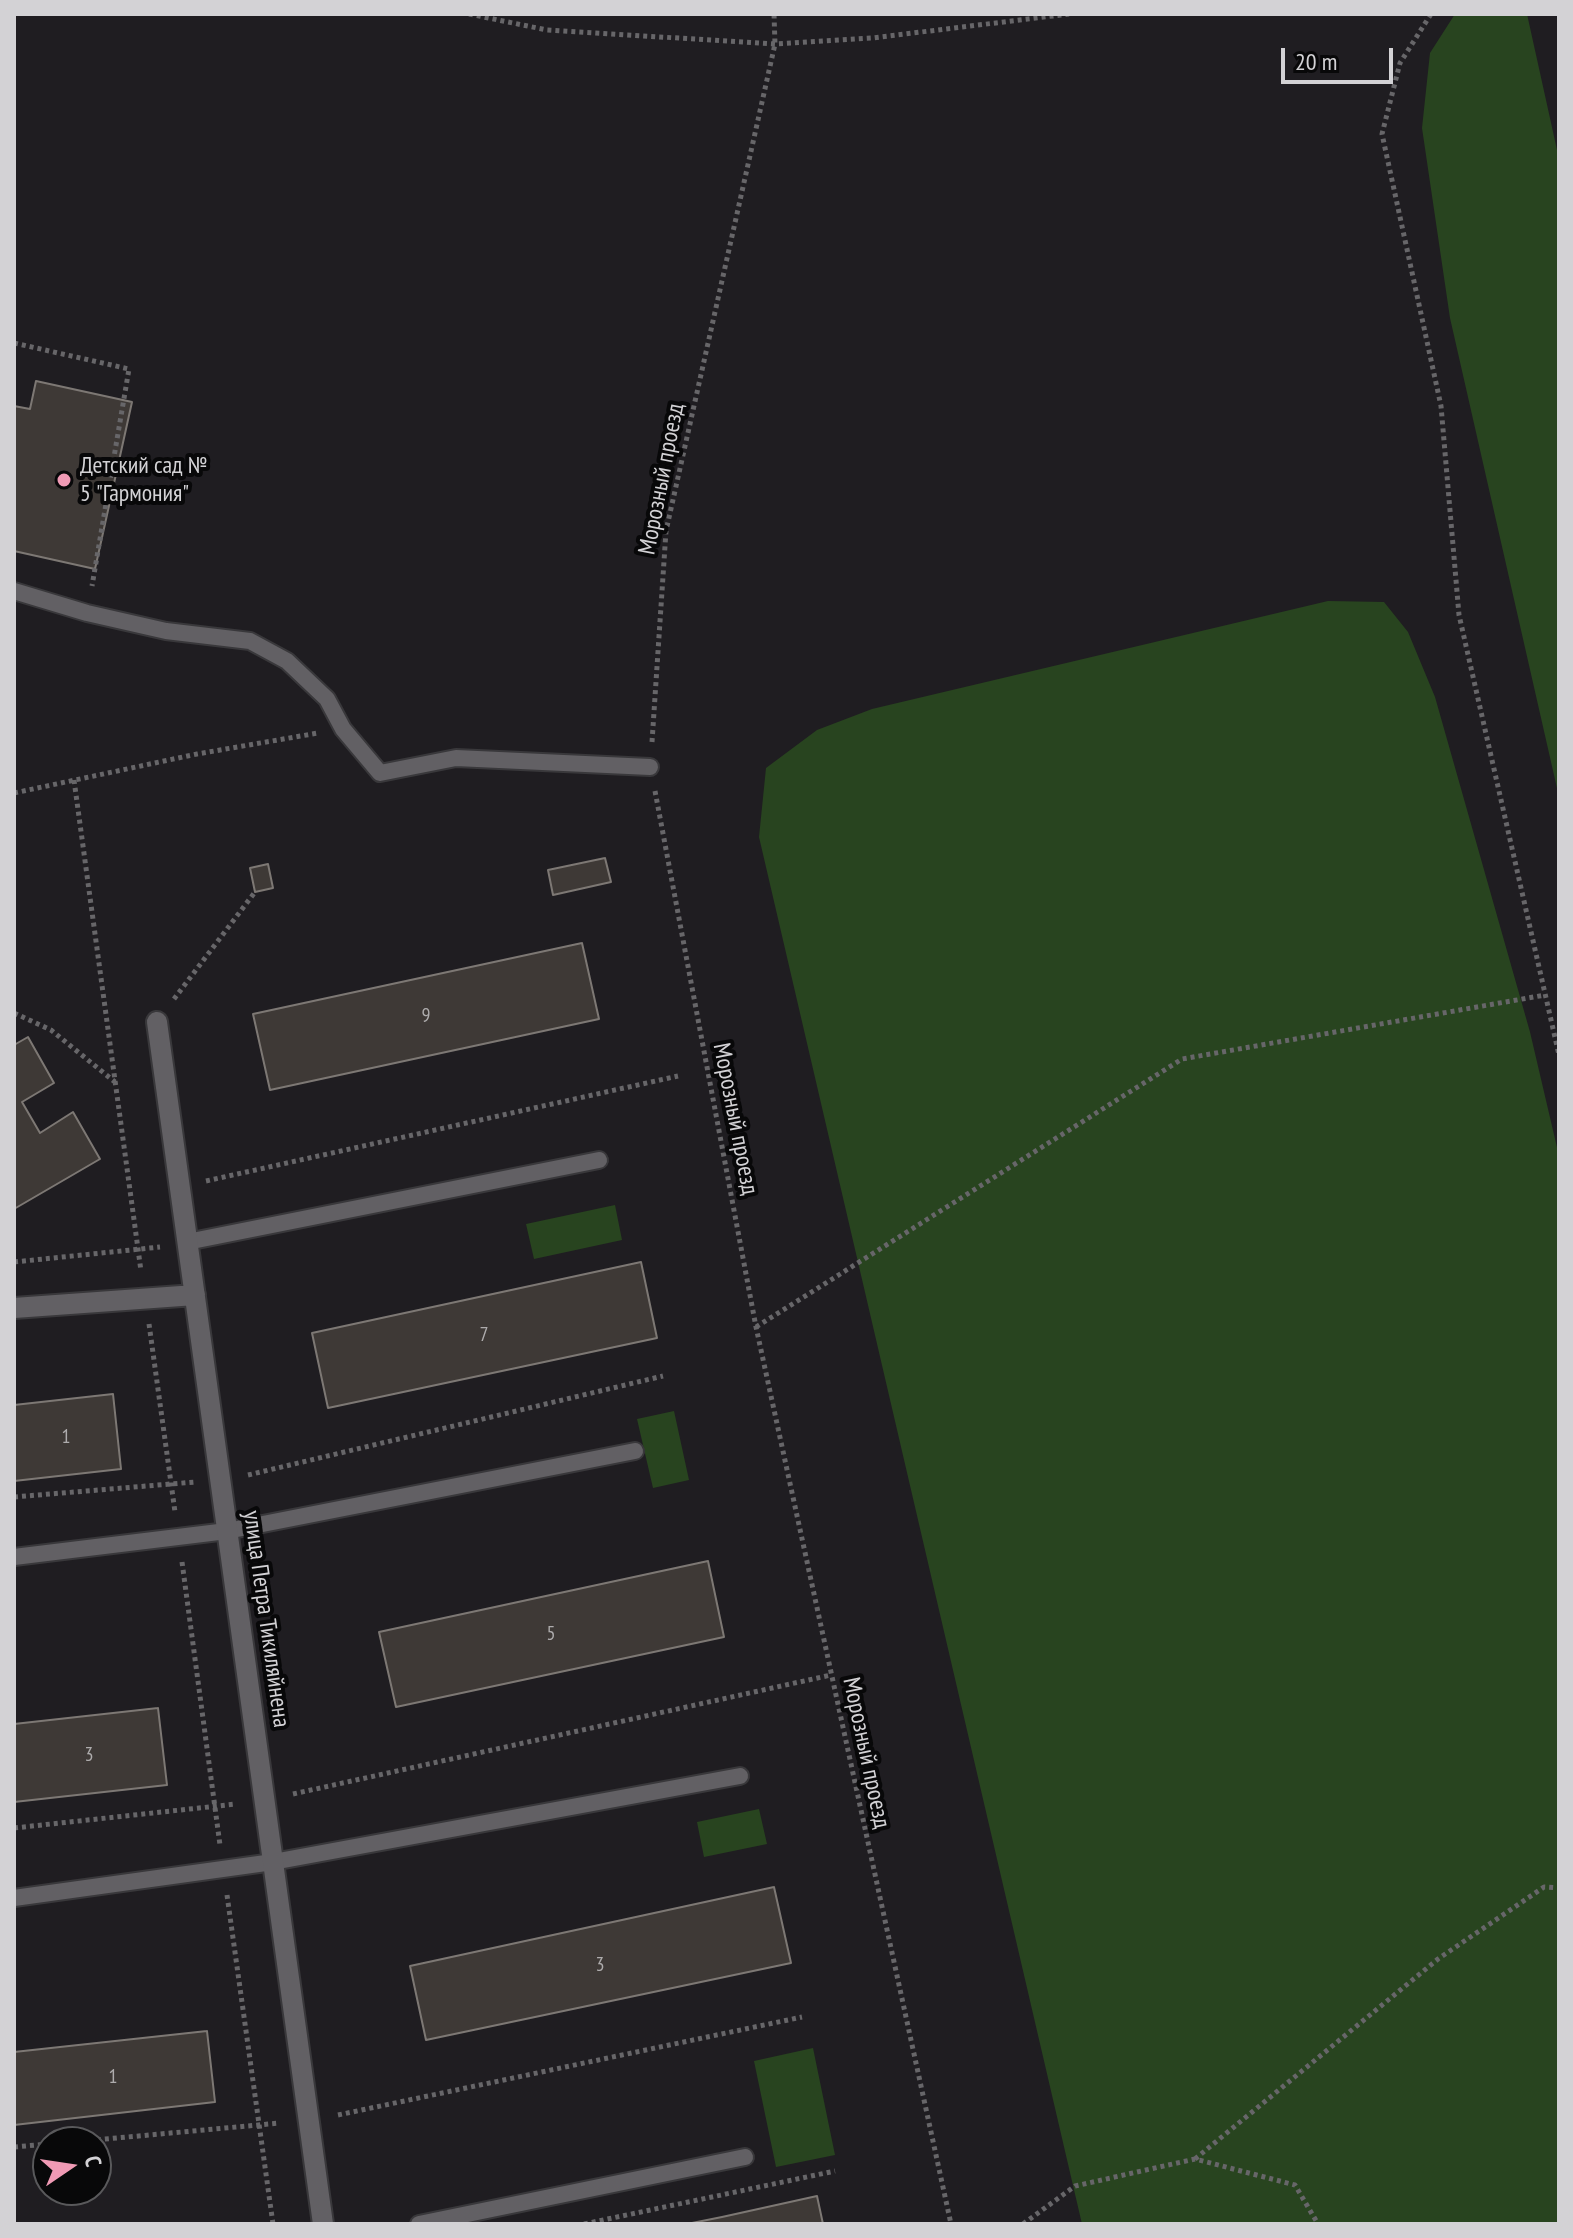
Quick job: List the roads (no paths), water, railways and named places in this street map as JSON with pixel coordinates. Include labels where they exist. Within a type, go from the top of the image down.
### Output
[{"type":"street","name":"улица Петра Тикиляйнена","points":[[157,1022],[323,2224]]},
{"type":"street","points":[[14,1308],[195,1295]]},
{"type":"lane","points":[[14,591],[87,613],[166,631],[250,641],[287,661],[327,699],[343,729],[380,773],[456,758],[650,767]]},
{"type":"lane","points":[[187,1242],[599,1160]]},
{"type":"lane","points":[[14,1557],[227,1531],[635,1451]]},
{"type":"lane","points":[[14,1898],[273,1862],[740,1776]]},
{"type":"lane","points":[[419,2224],[745,2157]]},
{"type":"place","name":"Детский сад № 5 \"Гармония\"","points":[[64,480]]}]
